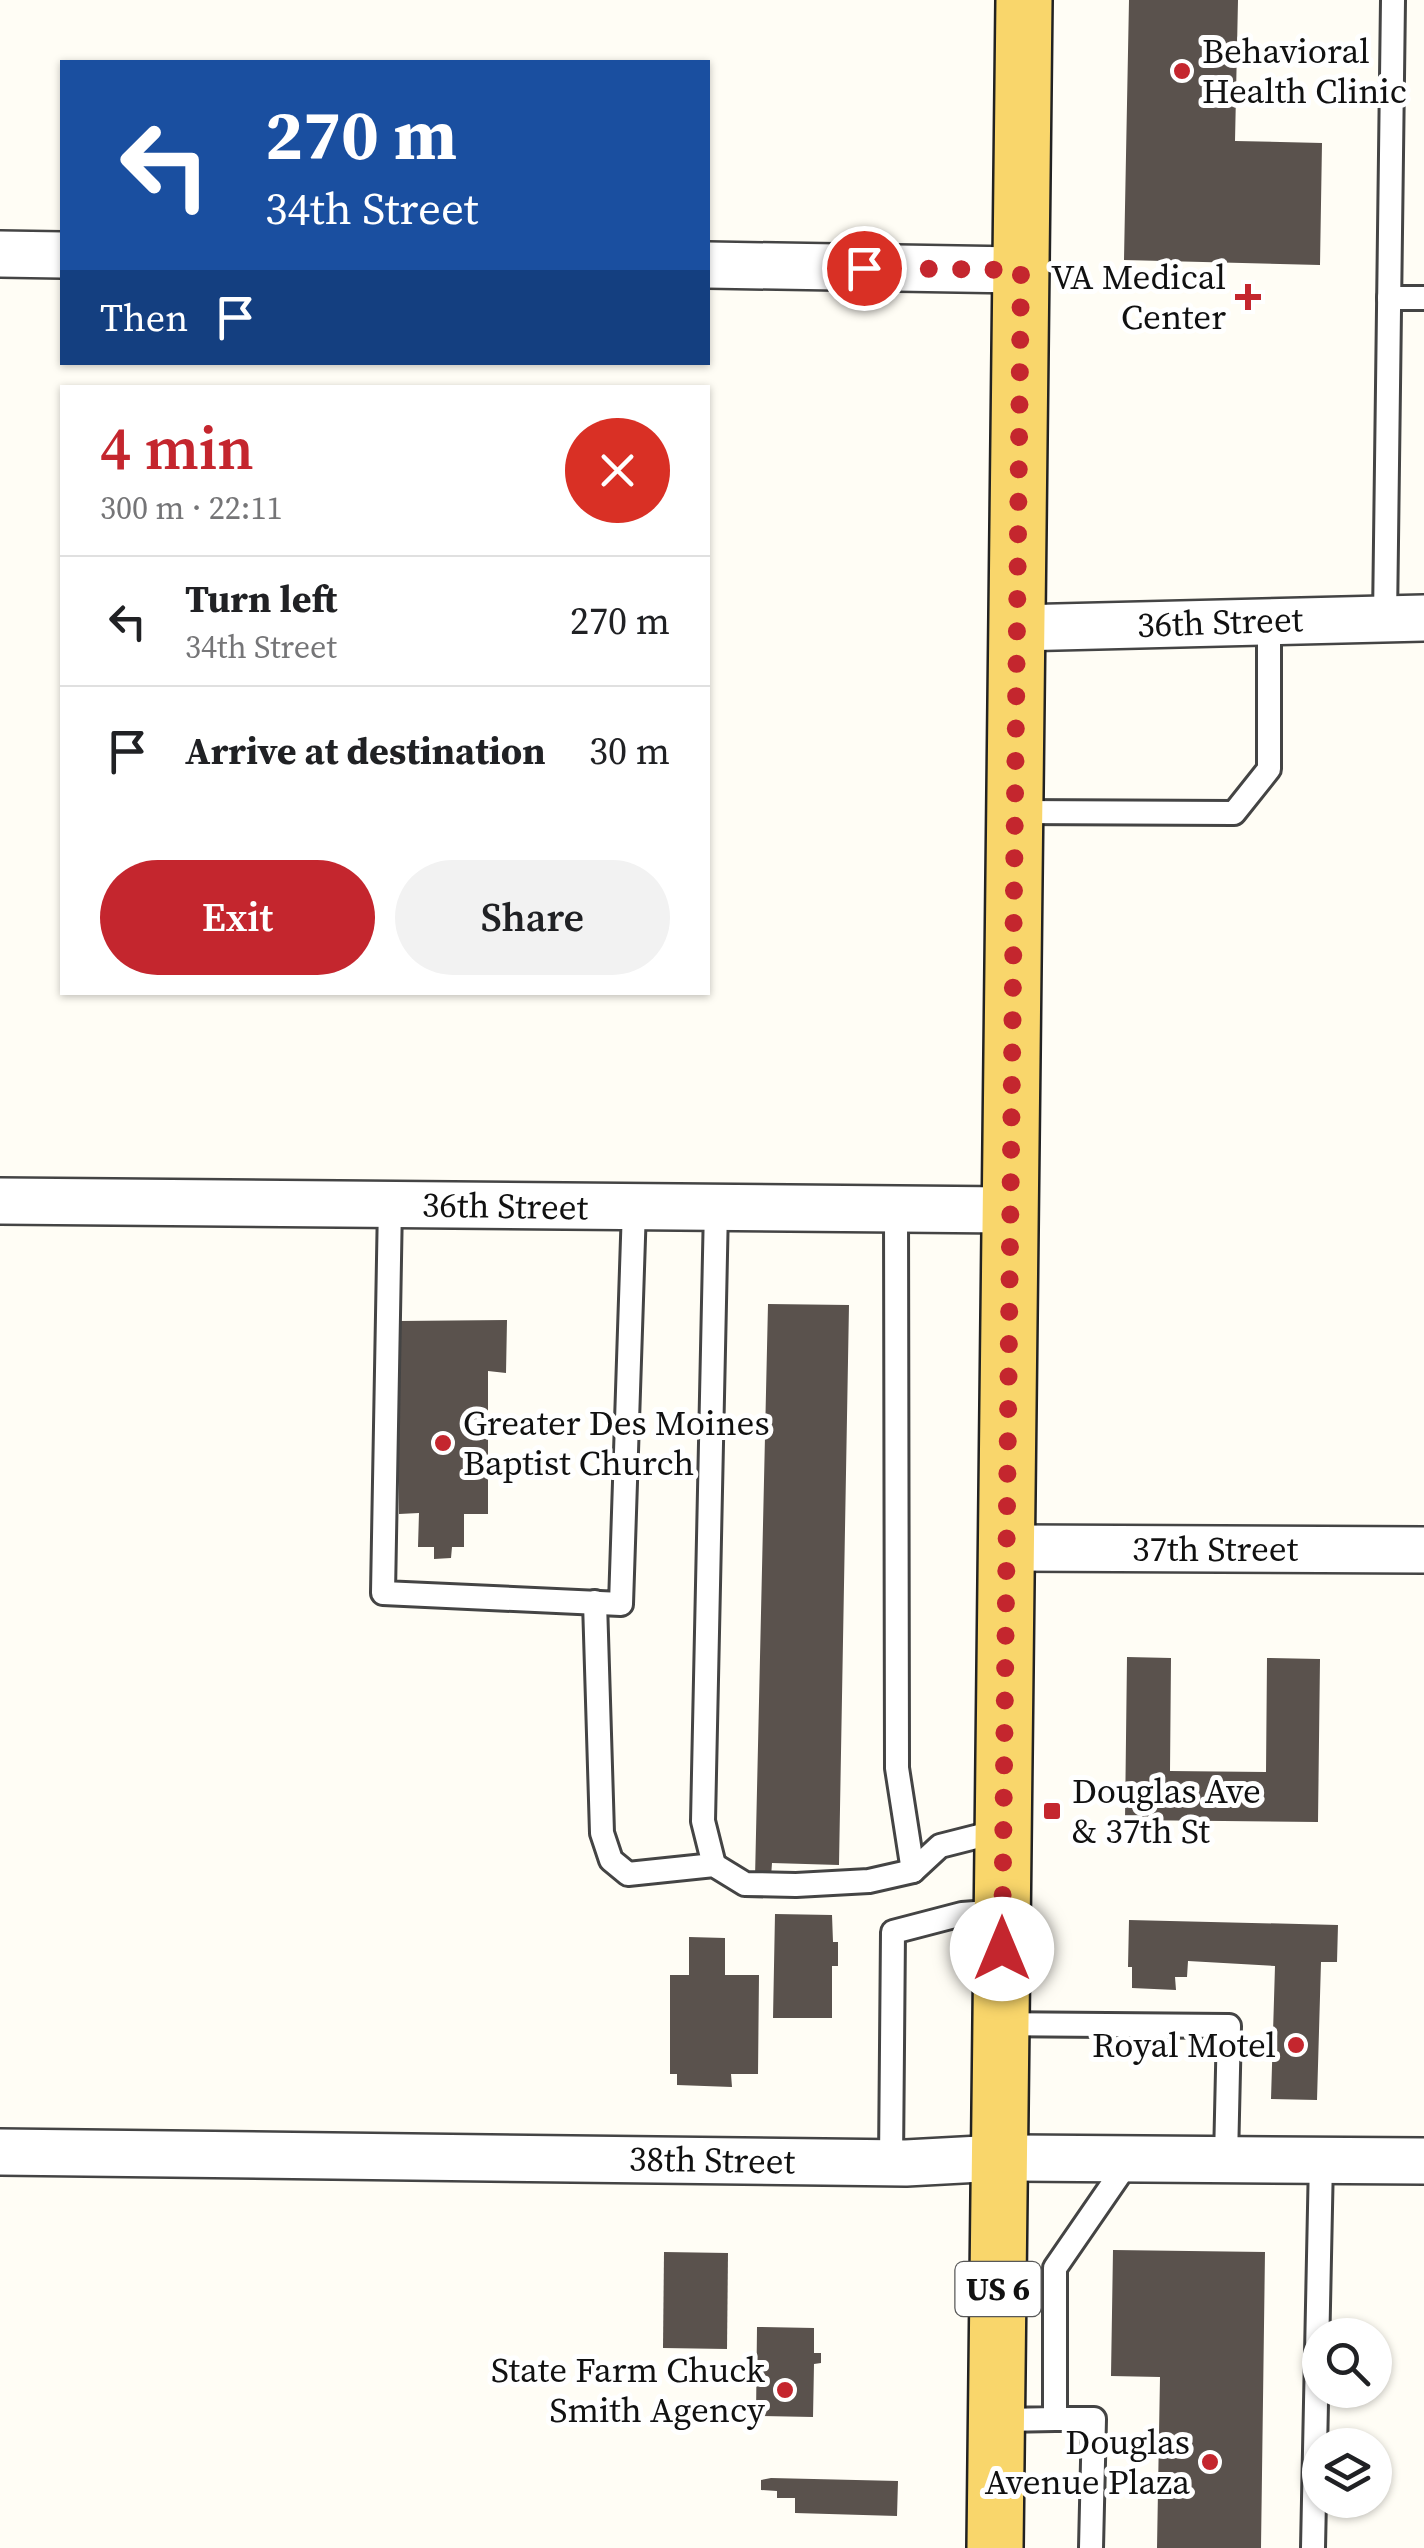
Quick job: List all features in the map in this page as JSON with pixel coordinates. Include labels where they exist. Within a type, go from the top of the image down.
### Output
[{"type":"main road","name":"US 6","points":[[995,2548],[1024,0]]},
{"type":"street","points":[[0,254],[60,255]]},
{"type":"street","points":[[710,265],[1021,270]]},
{"type":"street","name":"36th Street","points":[[1016,628],[1404,618]]},
{"type":"street","name":"36th Street","points":[[0,1201],[1009,1210]]},
{"type":"street","name":"37th Street","points":[[1005,1548],[1424,1550]]},
{"type":"street","name":"38th Street","points":[[0,2152],[890,2162],[999,2158],[1424,2160]]},
{"type":"lane","points":[[1393,0],[1389,298],[1404,618]]},
{"type":"lane","points":[[1389,298],[1424,298]]},
{"type":"lane","points":[[1014,812],[1234,812],[1269,770],[1269,620]]},
{"type":"lane","points":[[390,1204],[383,1593],[621,1604],[634,1208]]},
{"type":"lane","points":[[714,1865],[703,1820],[716,1208]]},
{"type":"lane","points":[[896,1209],[897,1768],[913,1871]]},
{"type":"lane","points":[[596,1602],[602,1832],[610,1860],[628,1874],[714,1865],[745,1884],[796,1886],[869,1881],[913,1871],[940,1846],[1003,1830]]},
{"type":"lane","points":[[890,2162],[893,1932],[962,1914],[1002,1912]]},
{"type":"lane","points":[[1001,2024],[1228,2026],[1226,2160]]},
{"type":"lane","points":[[1055,2420],[1055,2268],[1130,2159]]},
{"type":"lane","points":[[1314,2548],[1321,2160]]},
{"type":"lane","points":[[996,2420],[1094,2419],[1091,2548]]},
{"type":"building","name":"Behavioral Health Clinic","points":[[1129,0],[1238,0],[1235,141],[1322,143],[1320,265],[1124,260]]},
{"type":"building","points":[[768,1304],[849,1305],[839,1865],[772,1863],[771,1877],[755,1878]]},
{"type":"building","name":"Greater Des Moines Baptist Church","points":[[507,1320],[506,1373],[488,1371],[488,1514],[464,1514],[464,1547],[452,1547],[451,1558],[434,1559],[434,1547],[418,1547],[419,1513],[399,1514],[399,1321]]},
{"type":"building","points":[[1127,1657],[1171,1658],[1170,1771],[1266,1772],[1267,1658],[1320,1659],[1318,1822],[1125,1820]]},
{"type":"building","points":[[775,1914],[832,1915],[838,1966],[832,1966],[832,2018],[773,2018]]},
{"type":"building","name":"Royal Motel","points":[[1129,1920],[1338,1925],[1337,1962],[1321,1962],[1317,2100],[1271,2099],[1275,1966],[1188,1961],[1187,1977],[1175,1977],[1176,1990],[1132,1988],[1132,1967],[1128,1967]]},
{"type":"building","points":[[689,1937],[725,1938],[725,1975],[759,1975],[758,2074],[731,2074],[732,2087],[677,2085],[677,2074],[670,2074],[670,1975],[689,1975]]},
{"type":"building","name":"Douglas Avenue Plaza","points":[[1113,2250],[1265,2252],[1261,2548],[1157,2548],[1160,2377],[1111,2376]]},
{"type":"building","points":[[664,2252],[728,2253],[727,2349],[663,2348]]},
{"type":"building","name":"State Farm Chuck Smith Agency","points":[[757,2327],[814,2328],[814,2353],[821,2353],[821,2363],[814,2364],[813,2417],[756,2416]]},
{"type":"building","points":[[761,2480],[898,2481],[897,2516],[795,2513],[795,2498],[777,2498],[777,2491],[761,2490]]},
{"type":"place","name":"Behavioral Health Clinic","points":[[1182,71]]},
{"type":"place","name":"VA Medical Center","points":[[1248,297]]},
{"type":"place","name":"Greater Des Moines Baptist Church","points":[[443,1443]]},
{"type":"place","name":"Douglas Ave & 37th St","points":[[1052,1811]]},
{"type":"place","name":"Royal Motel","points":[[1296,2045]]},
{"type":"place","name":"State Farm Chuck Smith Agency","points":[[785,2390]]},
{"type":"place","name":"Douglas Avenue Plaza","points":[[1210,2462]]},
{"type":"route","points":[[864,268],[1021,270],[1002,1949]]}]
